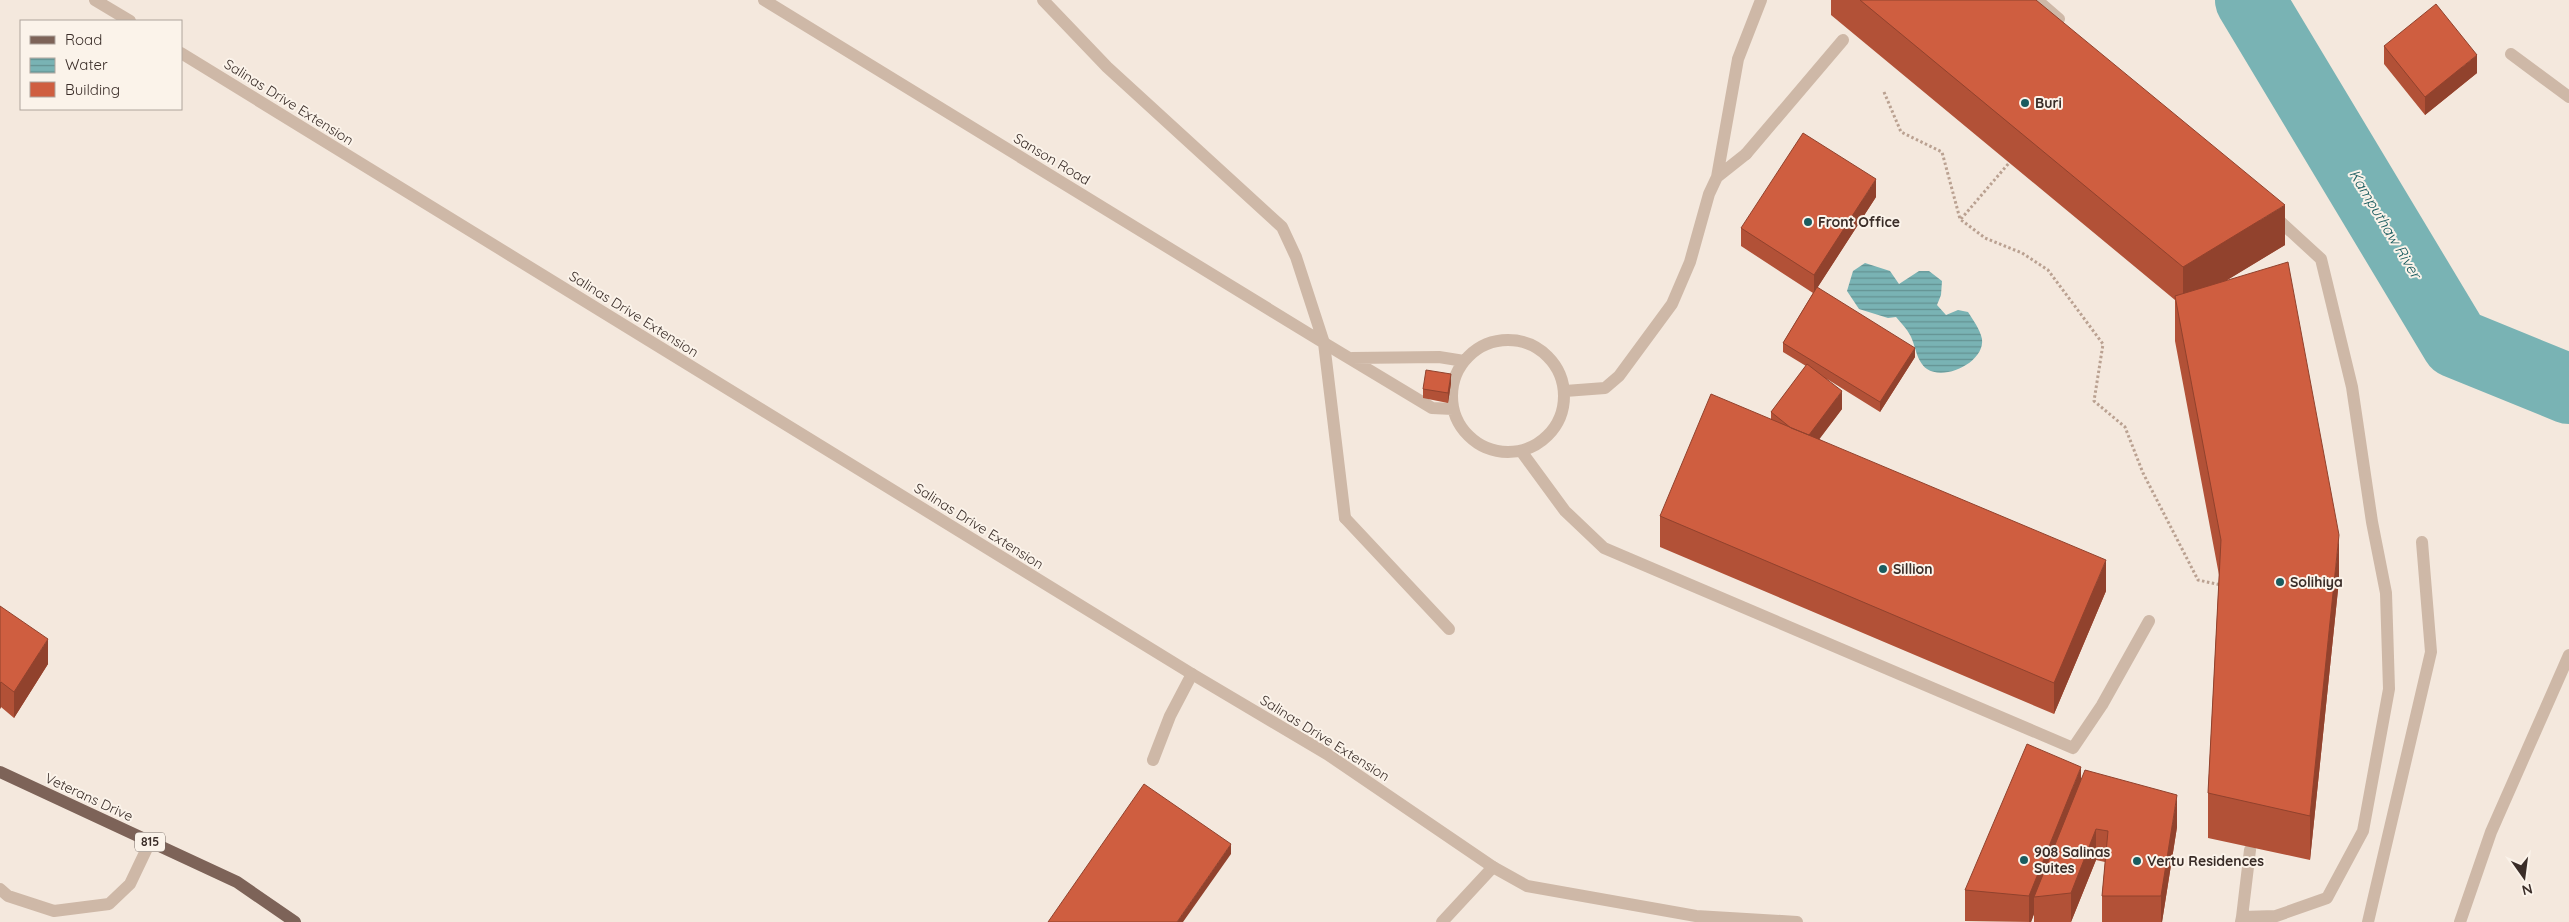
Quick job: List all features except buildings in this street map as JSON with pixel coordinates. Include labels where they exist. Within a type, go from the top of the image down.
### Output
[{"type":"main road","name":"Veterans Drive","points":[[0,772],[237,882],[295,922]]},
{"type":"street","points":[[95,0],[128,20]]},
{"type":"street","name":"Sanson Road","points":[[764,0],[1432,408],[1453,409]]},
{"type":"street","points":[[1043,0],[1107,67],[1282,227],[1296,257],[1324,343],[1345,518],[1450,630]]},
{"type":"street","points":[[1565,391],[1604,388],[1619,376],[1672,304],[1690,262],[1709,194],[1717,177],[1738,59],[1762,0]]},
{"type":"street","points":[[2037,0],[2066,26]]},
{"type":"street","points":[[1717,177],[1746,154],[1843,40]]},
{"type":"street","name":"Salinas Drive Extension","points":[[182,54],[1192,674],[1327,754],[1493,867],[1527,886],[1697,919],[1797,922]]},
{"type":"street","points":[[2511,54],[2569,97]]},
{"type":"street","points":[[2250,850],[2242,920],[2276,916],[2327,898],[2363,831],[2389,689],[2386,593],[2372,522],[2352,387],[2322,259],[2263,206]]},
{"type":"street","points":[[1508,340],[1524,342],[1540,349],[1552,360],[1561,374],[1565,391],[1562,412],[1552,432],[1538,444],[1521,451],[1504,452],[1487,448],[1471,439],[1460,425],[1453,409],[1452,392],[1456,376],[1464,361],[1476,350],[1491,342],[1508,340]]},
{"type":"street","points":[[1352,358],[1439,357],[1464,361]]},
{"type":"street","points":[[1521,451],[1565,511],[1604,548],[2073,748],[2102,705],[2149,621]]},
{"type":"street","points":[[2368,922],[2431,652],[2422,542]]},
{"type":"street","points":[[2460,922],[2491,832],[2569,655]]},
{"type":"street","points":[[1153,760],[1170,716],[1192,674]]},
{"type":"street","points":[[0,889],[8,896],[54,911],[109,904],[130,884],[150,842]]},
{"type":"street","points":[[1442,922],[1493,867]]},
{"type":"path","points":[[1884,92],[1900,132],[1942,152],[1960,219],[1985,238],[2022,253],[2048,270],[2103,344],[2094,401],[2125,427],[2143,473],[2198,580],[2221,584]]},
{"type":"path","points":[[1960,219],[2009,164]]},
{"type":"water","points":[[1865,263],[1890,271],[1899,284],[1919,271],[1929,271],[1942,281],[1941,295],[1937,305],[1946,315],[1958,310],[1968,312],[1978,328],[1982,339],[1981,347],[1971,362],[1953,371],[1944,373],[1927,369],[1918,358],[1909,333],[1896,317],[1888,318],[1859,309],[1847,291],[1853,271]]},
{"type":"waterway","name":"Kamputhaw River","points":[[2250,0],[2456,343],[2569,389]]},
{"type":"place","name":"Buri","points":[[2025,103]]},
{"type":"place","name":"Front Office","points":[[1808,222]]},
{"type":"place","name":"Sillion","points":[[1883,569]]},
{"type":"place","name":"Solihiya","points":[[2280,582]]},
{"type":"place","name":"908 Salinas Suites","points":[[2024,860]]},
{"type":"place","name":"Vertu Residences","points":[[2137,861]]}]
